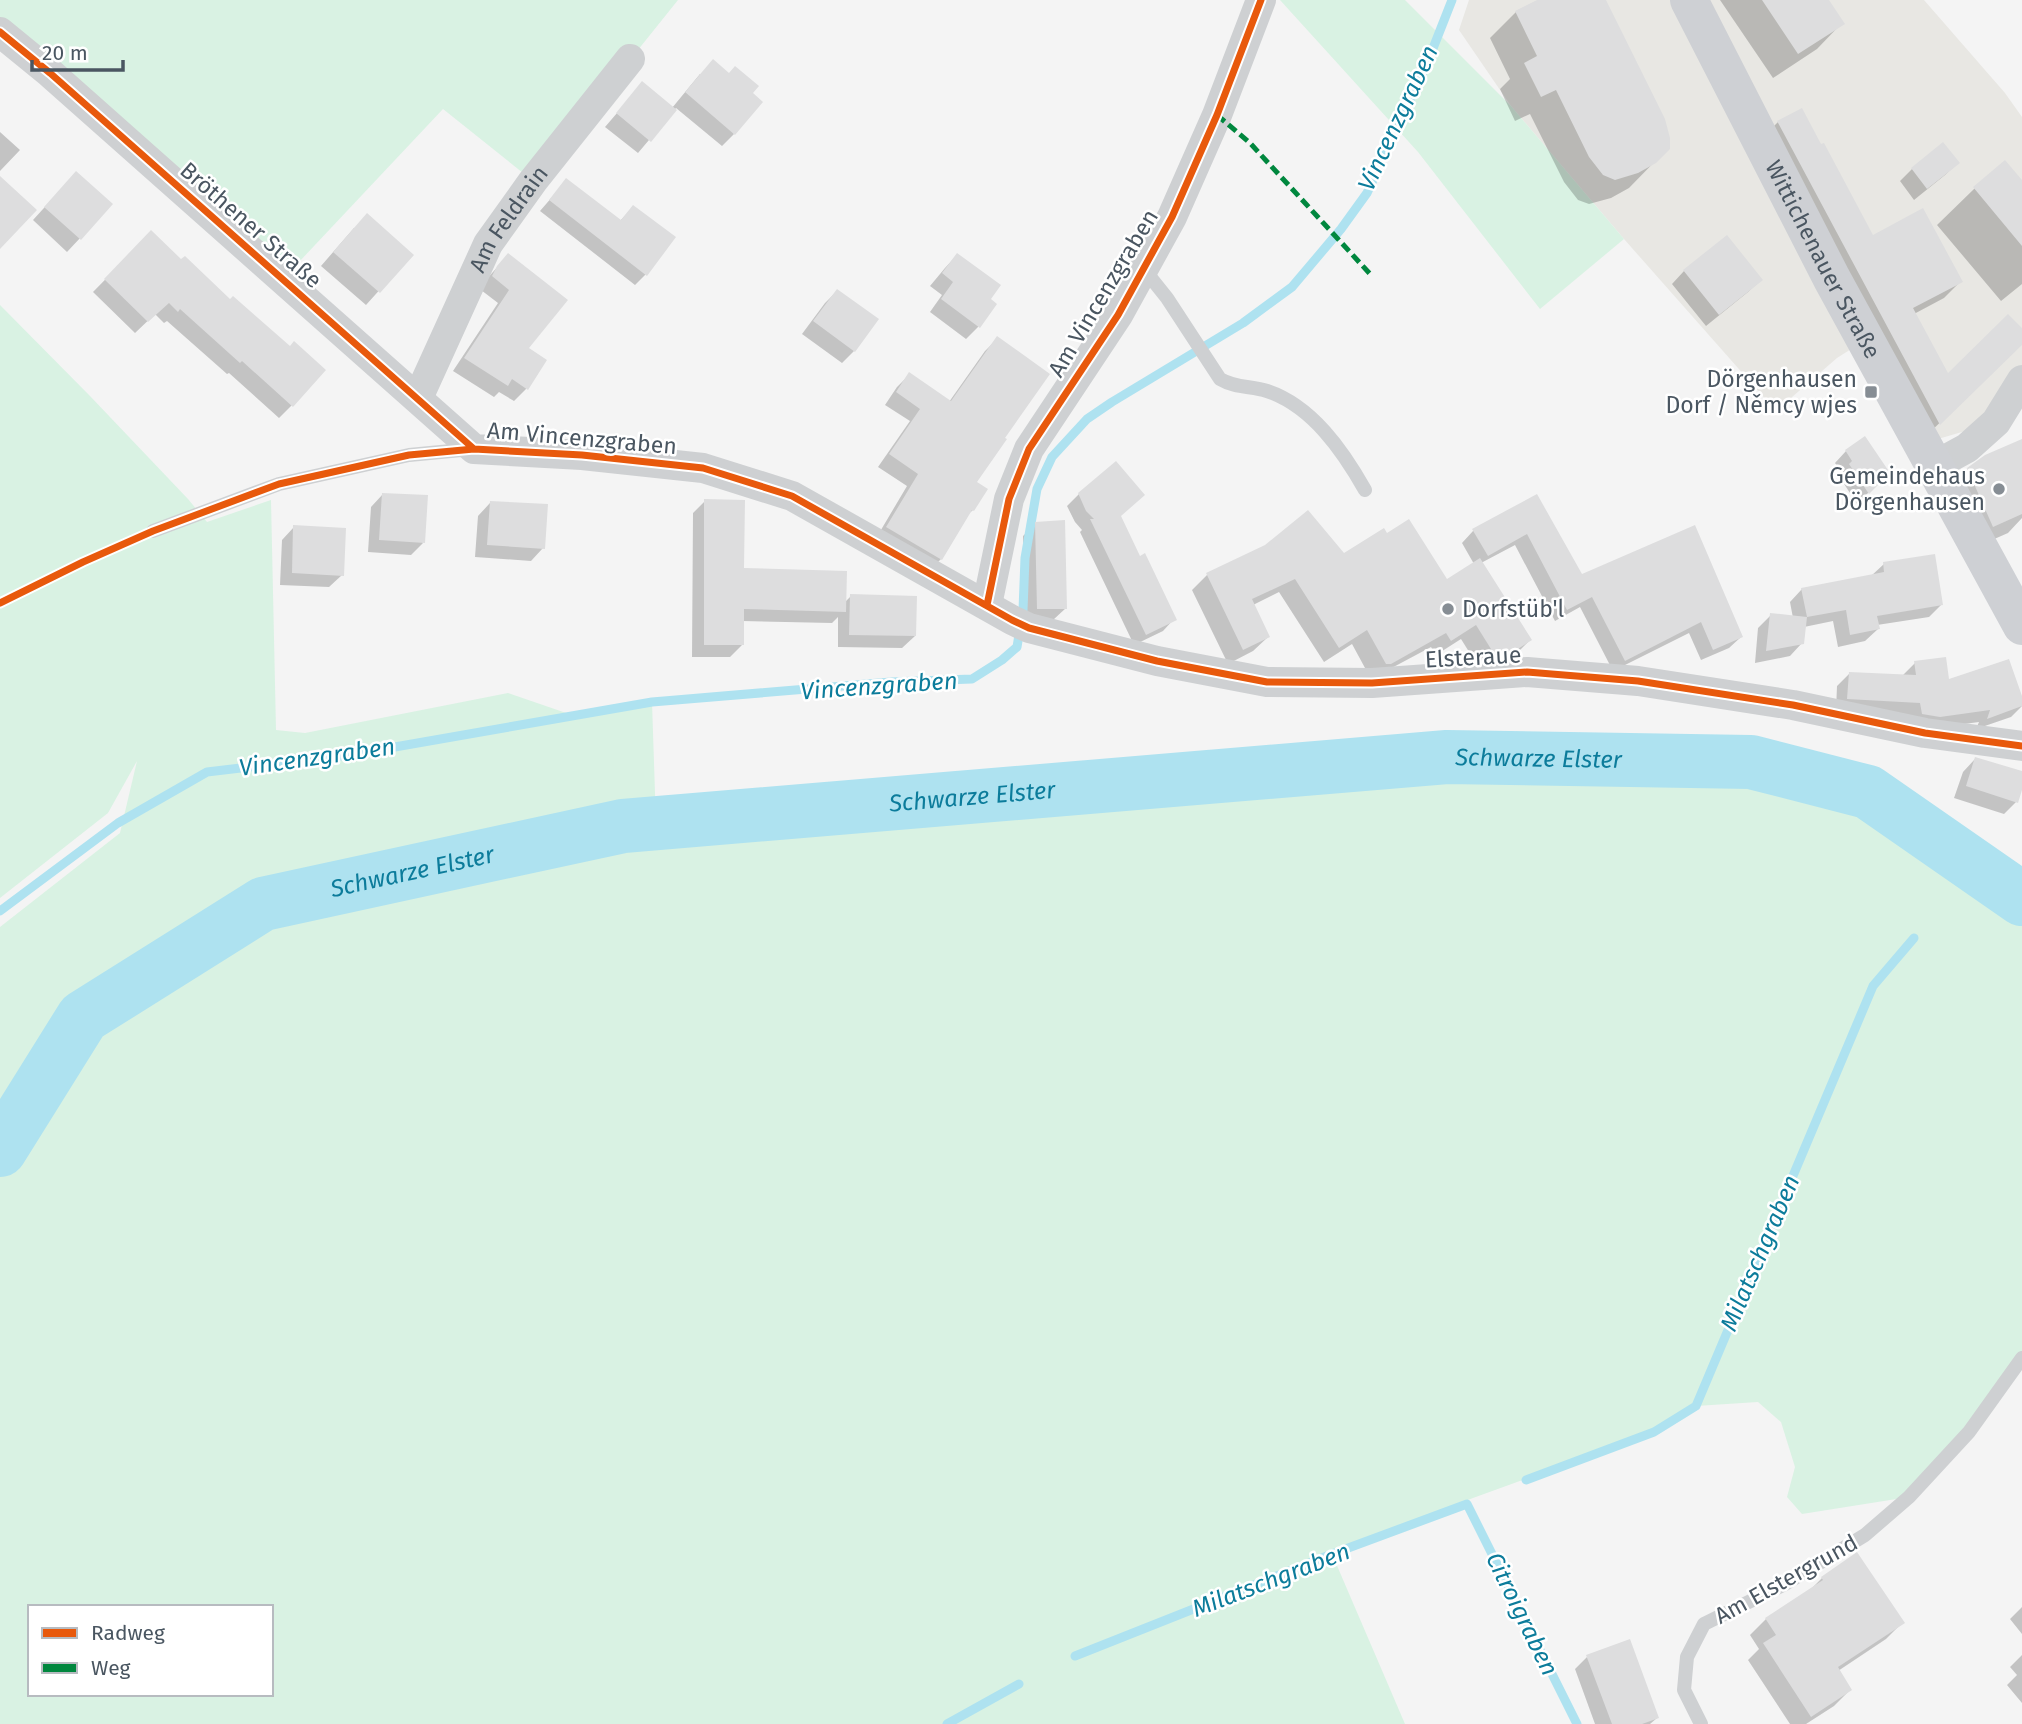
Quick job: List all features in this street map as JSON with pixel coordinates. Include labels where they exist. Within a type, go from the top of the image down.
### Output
[{"type":"main road","name":"Wittichenauer Straße","points":[[1689,0],[1832,279],[2022,626]]},
{"type":"street","name":"Am Vincenzgraben","points":[[474,449],[582,455],[703,468],[792,496],[1010,618],[1009,499],[1029,449],[1118,314],[1172,217],[1217,115],[1261,0]]},
{"type":"street","name":"Bröthener Straße","points":[[0,32],[50,73],[474,449]]},
{"type":"street","name":"Am Feldrain","points":[[418,398],[488,244],[533,181],[630,59]]},
{"type":"street","points":[[1934,466],[1967,447],[1996,422],[2022,380]]},
{"type":"street","name":"Elsteraue","points":[[1010,618],[1157,662],[1266,682],[1372,683],[1527,672],[1638,681],[1793,705],[1924,733],[2022,746]]},
{"type":"lane","points":[[1143,268],[1167,298],[1220,379],[1228,384],[1266,390],[1304,410],[1351,464],[1365,490]]},
{"type":"lane","name":"Am Vincenzgraben","points":[[153,531],[279,484],[409,455],[474,449]]},
{"type":"lane","name":"Am Elstergrund","points":[[1700,1724],[1684,1690],[1687,1657],[1704,1624],[1785,1584],[1866,1535],[1909,1497],[1969,1432],[2022,1358]]},
{"type":"shaded area","points":[[1469,0],[1924,0],[2005,93],[2022,117],[2022,380],[1996,422],[1938,439],[1881,330],[1837,358],[1776,411],[1511,106],[1459,30]]},
{"type":"green space","points":[[0,0],[678,0],[533,181],[443,109],[283,279],[0,31]]},
{"type":"green space","points":[[1280,0],[1405,0],[1511,106],[1624,239],[1540,309],[1418,152]]},
{"type":"green space","points":[[0,305],[90,396],[207,522],[271,500],[276,730],[305,733],[508,693],[572,715],[652,702],[656,823],[1447,757],[1751,762],[1868,792],[2022,899],[2022,1358],[1909,1497],[1802,1514],[1787,1497],[1795,1467],[1781,1422],[1758,1402],[1696,1406],[1654,1432],[1473,1498],[1332,1554],[1405,1724],[0,1724],[0,927],[120,833],[137,761],[108,813],[0,898]]},
{"type":"building","points":[[1537,0],[1606,0],[1665,119],[1670,149],[1656,163],[1638,173],[1615,180],[1603,175],[1589,157],[1556,90],[1541,97],[1524,63],[1537,56],[1515,11]]},
{"type":"building","points":[[1762,0],[1829,0],[1845,24],[1798,54]]},
{"type":"building","points":[[713,59],[729,73],[735,66],[759,86],[753,93],[763,102],[735,135],[685,92]]},
{"type":"building","points":[[642,81],[677,110],[651,142],[616,113]]},
{"type":"building","points":[[1802,108],[1821,144],[1824,143],[1873,235],[1923,208],[1963,282],[1913,308],[1948,373],[2008,314],[2022,328],[2022,345],[1940,425],[1777,121]]},
{"type":"building","points":[[1943,142],[1960,163],[1927,189],[1911,168]]},
{"type":"building","points":[[2005,160],[2022,180],[2022,246],[1973,187]]},
{"type":"building","points":[[76,171],[113,204],[81,240],[44,207]]},
{"type":"building","points":[[0,176],[37,210],[0,249]]},
{"type":"building","points":[[566,178],[621,220],[633,205],[676,237],[647,276],[549,200]]},
{"type":"building","points":[[367,213],[414,255],[380,293],[333,252]]},
{"type":"building","points":[[151,230],[181,259],[185,256],[230,299],[233,296],[290,346],[294,341],[326,370],[293,407],[180,309],[178,312],[169,303],[148,322],[104,279]]},
{"type":"building","points":[[1727,235],[1763,280],[1719,315],[1683,270]]},
{"type":"building","points":[[508,253],[568,300],[529,348],[547,360],[528,390],[512,379],[508,386],[464,358],[509,290],[492,276]]},
{"type":"building","points":[[957,253],[1001,285],[991,299],[997,304],[980,328],[941,299],[953,282],[942,273]]},
{"type":"building","points":[[837,289],[879,319],[855,352],[813,321]]},
{"type":"building","points":[[997,336],[1050,374],[977,482],[988,489],[942,560],[886,527],[918,474],[889,454],[920,409],[896,392],[909,372],[951,401]]},
{"type":"building","points":[[1865,436],[1890,473],[1869,494],[1849,464],[1852,461],[1845,450]]},
{"type":"building","name":"Gemeindehaus Dörgenhausen","points":[[2022,439],[2022,514],[1993,527],[1967,468],[1985,455]]},
{"type":"building","points":[[1116,461],[1145,495],[1121,516],[1140,556],[1145,553],[1177,620],[1146,635],[1090,519],[1094,519],[1086,511],[1078,493]]},
{"type":"building","points":[[382,493],[428,495],[425,543],[379,540]]},
{"type":"building","points":[[1537,494],[1582,574],[1695,525],[1743,637],[1713,650],[1701,622],[1625,661],[1592,597],[1567,610],[1527,534],[1488,556],[1472,529]]},
{"type":"building","points":[[704,499],[745,500],[744,568],[847,571],[846,612],[744,609],[744,645],[704,645]]},
{"type":"building","points":[[490,501],[548,504],[545,549],[487,545]]},
{"type":"building","points":[[1308,510],[1344,553],[1384,528],[1387,533],[1409,519],[1447,579],[1480,558],[1532,640],[1507,656],[1496,657],[1476,625],[1451,641],[1446,633],[1391,664],[1386,664],[1367,630],[1339,648],[1295,579],[1252,599],[1270,637],[1243,650],[1206,573],[1265,545]]},
{"type":"building","points":[[1065,520],[1067,609],[1037,609],[1035,522]]},
{"type":"building","points":[[293,525],[346,528],[344,576],[292,573]]},
{"type":"building","points":[[1935,554],[1943,605],[1877,616],[1880,629],[1850,635],[1846,610],[1807,617],[1801,588],[1884,572],[1883,562]]},
{"type":"building","points":[[850,594],[917,596],[916,636],[849,635]]},
{"type":"building","points":[[1770,613],[1807,617],[1804,644],[1766,651]]},
{"type":"building","points":[[1946,657],[1949,679],[2009,659],[2022,696],[2022,706],[1987,719],[1990,710],[1940,717],[1922,714],[1920,703],[1847,699],[1849,672],[1916,675],[1914,661]]},
{"type":"building","points":[[1975,757],[2022,771],[2022,790],[2018,803],[1966,786]]},
{"type":"building","points":[[1857,1552],[1905,1623],[1838,1667],[1852,1690],[1811,1717],[1763,1643],[1776,1635],[1765,1618],[1823,1580],[1821,1577]]},
{"type":"building","points":[[1630,1639],[1659,1718],[1642,1724],[1612,1724],[1586,1655]]},
{"type":"waterway","name":"Vincenzgraben","points":[[0,911],[118,823],[207,772],[349,755],[652,702],[891,682],[972,679],[1017,647],[1023,610],[1025,558],[1037,489],[1052,457],[1087,419],[1243,323],[1292,287],[1341,229],[1367,193],[1428,61],[1452,0]]},
{"type":"waterway","name":"Schwarze Elster","points":[[0,1150],[83,1017],[263,904],[623,826],[1447,757],[1751,762],[1868,792],[2022,899]]},
{"type":"waterway","name":"Milatschgraben","points":[[1526,1480],[1654,1432],[1696,1406],[1873,986],[1914,938]]},
{"type":"waterway","name":"Milatschgraben","points":[[1075,1656],[1332,1554],[1467,1504],[1577,1724]]},
{"type":"waterway","name":"Milatschgraben","points":[[947,1724],[1019,1684]]},
{"type":"marked path","points":[[1217,115],[1250,143],[1371,275]]},
{"type":"cycle path","points":[[987,605],[1009,499],[1029,449],[1118,315],[1172,217],[1217,115],[1261,0]]},
{"type":"cycle path","points":[[0,32],[50,73],[474,449]]},
{"type":"cycle path","points":[[0,603],[153,531],[279,484],[409,455],[474,449],[582,455],[703,468],[792,496],[1029,628],[1157,661],[1267,682],[1372,683],[1527,672],[1638,681],[1793,705],[1925,733],[2022,746]]},
{"type":"place","name":"Dörgenhausen Dorf / Němcy wjes","points":[[1871,392]]},
{"type":"place","name":"Gemeindehaus Dörgenhausen","points":[[1999,489]]},
{"type":"place","name":"Dorfstüb'l","points":[[1448,609]]},
{"type":"water label","name":"Citroigraben","points":[[1522,1614]]}]
